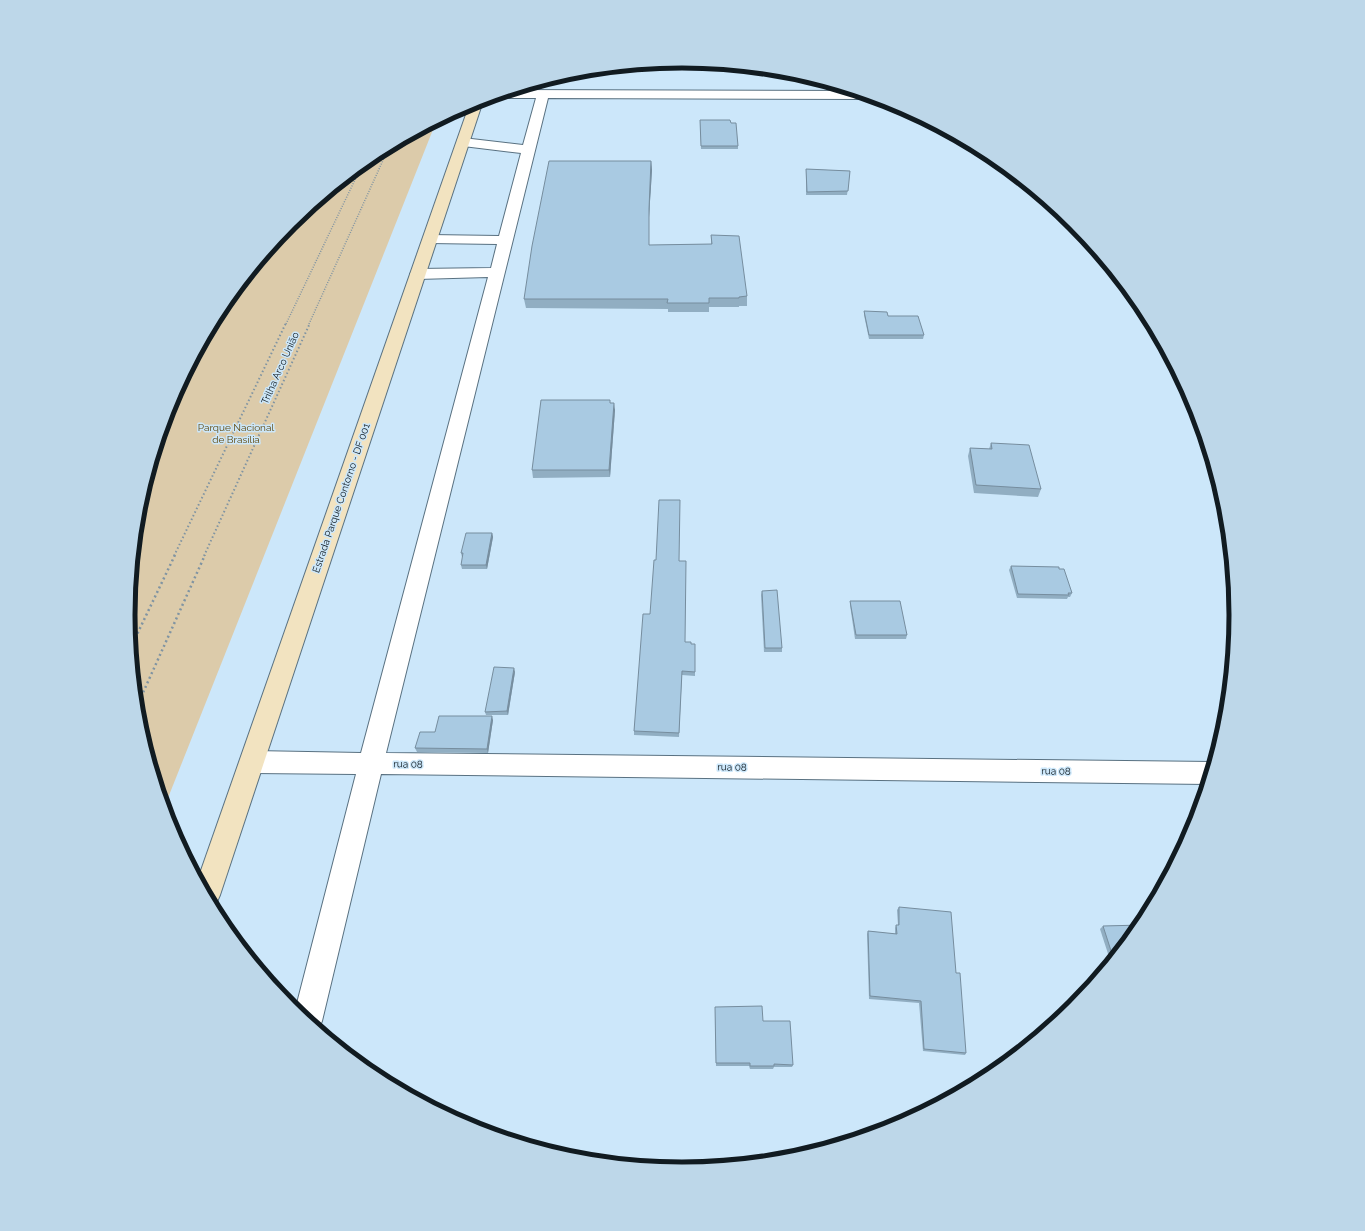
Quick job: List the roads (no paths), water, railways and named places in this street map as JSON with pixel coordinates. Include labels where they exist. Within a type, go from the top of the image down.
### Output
[{"type":"main road","name":"Estrada Parque Contorno - DF 001","points":[[208,889],[474,110]]},
{"type":"street","points":[[517,94],[851,95]]},
{"type":"street","points":[[308,1015],[371,763],[543,94]]},
{"type":"street","points":[[463,142],[529,150]]},
{"type":"street","points":[[430,239],[506,240]]},
{"type":"street","points":[[418,274],[498,272]]},
{"type":"street","name":"rua 08","points":[[252,762],[1206,773]]},
{"type":"park label","name":"Parque Nacional de Brasília","points":[[236,432]]}]
